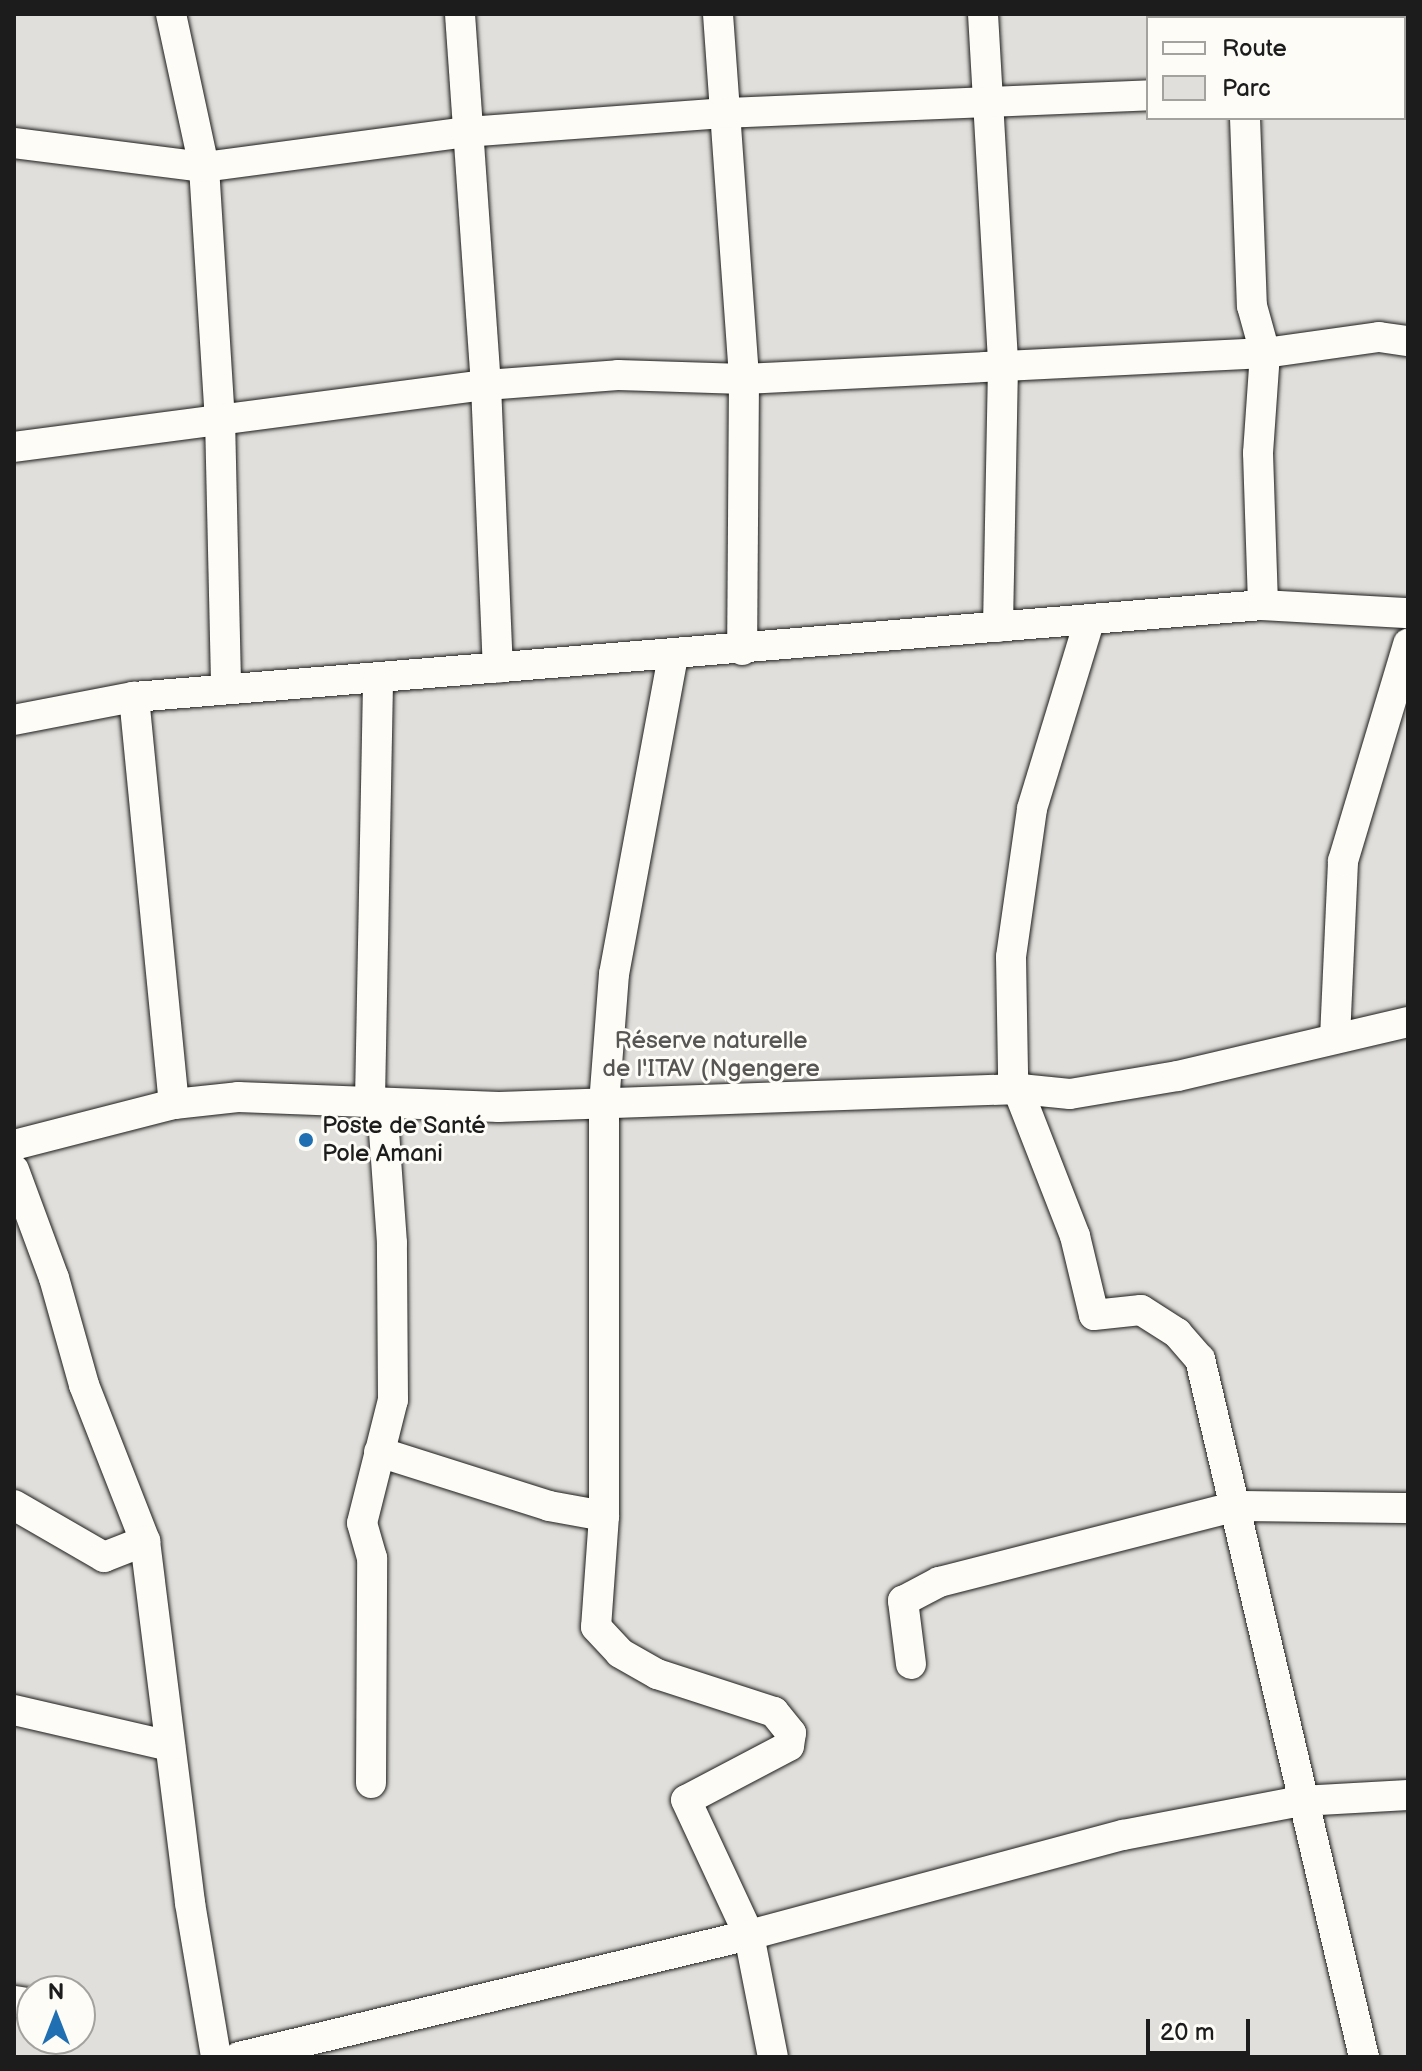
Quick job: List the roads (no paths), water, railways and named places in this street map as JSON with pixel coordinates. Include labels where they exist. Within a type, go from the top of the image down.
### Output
[{"type":"street","points":[[171,14],[204,167],[220,418],[226,689]]},
{"type":"street","points":[[460,14],[486,385],[498,668]]},
{"type":"street","points":[[718,14],[744,379],[742,650]]},
{"type":"street","points":[[983,14],[1003,366],[998,627]]},
{"type":"street","points":[[14,143],[204,167],[466,132],[725,113],[1146,95]]},
{"type":"street","points":[[1245,120],[1252,306],[1265,353],[1258,453],[1263,605]]},
{"type":"street","points":[[14,447],[486,385],[618,375],[744,379],[1265,353],[1379,337],[1408,341]]},
{"type":"street","points":[[14,720],[134,697],[673,656],[1263,605],[1408,613]]},
{"type":"street","points":[[1089,622],[1032,809],[1011,957],[1013,1077],[1075,1236],[1094,1315],[1141,1310],[1177,1333],[1200,1359],[1237,1506],[1301,1801],[1364,2057]]},
{"type":"street","points":[[1335,1038],[1343,861],[1408,644]]},
{"type":"street","points":[[673,656],[614,974],[604,1103],[604,1516],[596,1627],[620,1653],[657,1674],[774,1712],[791,1733],[789,1746],[686,1800],[749,1935],[773,2057]]},
{"type":"street","points":[[371,1783],[368,1685],[372,1558],[362,1523],[393,1400],[392,1243],[376,1102],[378,680]]},
{"type":"street","points":[[134,697],[174,1104]]},
{"type":"street","points":[[14,1145],[174,1104],[238,1097],[499,1107],[1020,1089],[1070,1094],[1178,1076],[1408,1022]]},
{"type":"street","points":[[15,1174],[54,1278],[84,1385],[145,1541],[170,1746],[216,2057]]},
{"type":"street","points":[[379,1452],[549,1506],[604,1516]]},
{"type":"street","points":[[14,1505],[104,1557],[145,1541]]},
{"type":"street","points":[[911,1664],[903,1601],[927,1587],[1237,1506],[1408,1508]]},
{"type":"street","points":[[14,1710],[170,1746]]},
{"type":"street","points":[[239,2057],[749,1935],[1123,1835],[1301,1801],[1408,1795]]},
{"type":"place","name":"Poste de Santé Pole Amani","points":[[306,1140]]},
{"type":"park label","name":"Réserve naturelle de l'ITAV (Ngengere","points":[[711,1055]]}]
